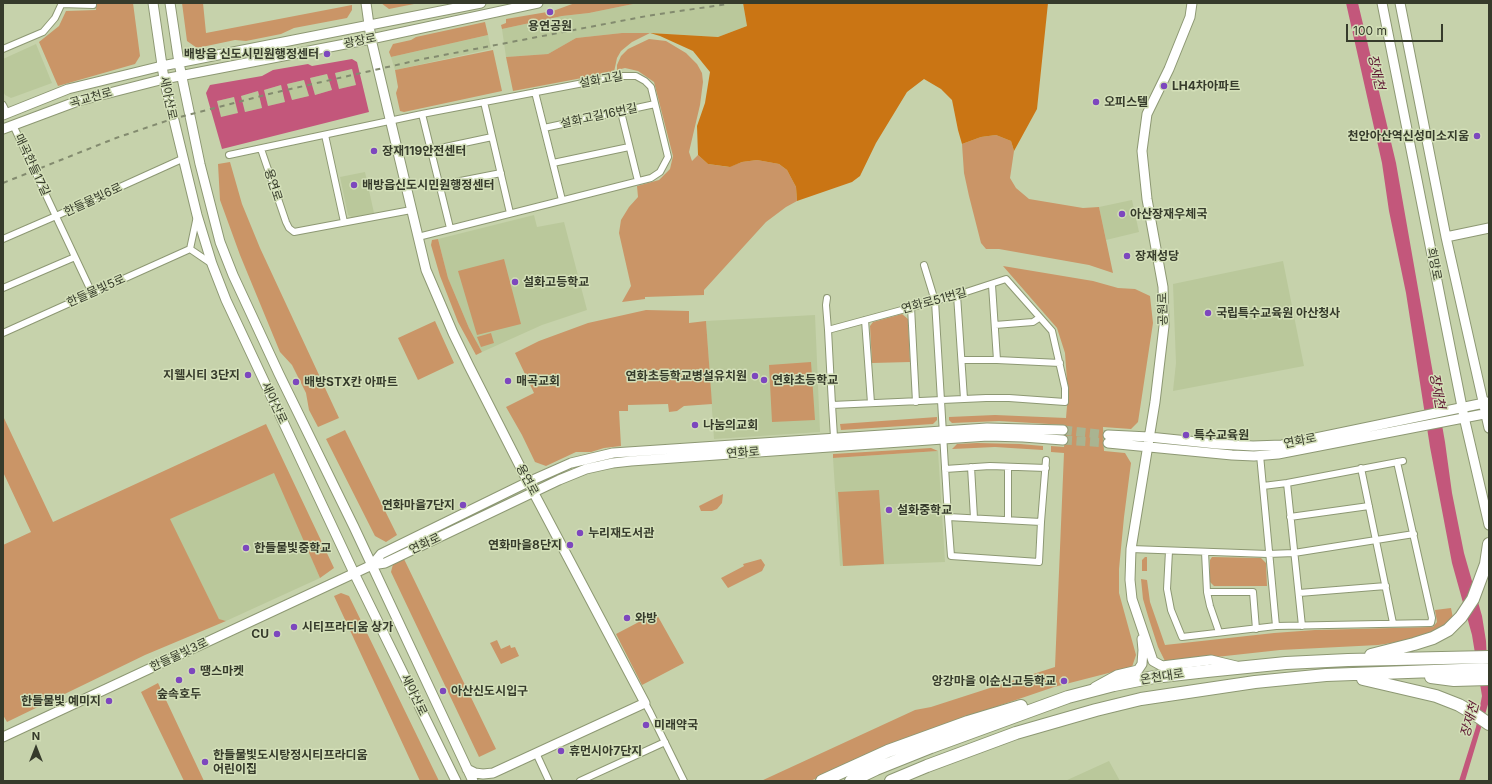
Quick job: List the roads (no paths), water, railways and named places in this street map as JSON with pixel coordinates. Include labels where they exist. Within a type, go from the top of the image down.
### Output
[{"type":"highway","points":[[1348,660],[1414,644],[1433,638],[1448,630],[1461,617],[1473,599],[1486,564],[1489,544]]},
{"type":"highway","name":"온천대로","points":[[852,781],[930,746],[1044,706],[1086,692],[1154,678],[1242,667],[1348,660],[1489,657]]},
{"type":"highway","name":"온천대로","points":[[891,781],[1016,733],[1141,699],[1255,682],[1344,675],[1396,673],[1460,675],[1489,669]]},
{"type":"highway","points":[[1344,675],[1436,696],[1459,705],[1489,724]]},
{"type":"highway","points":[[1460,675],[1489,679]]},
{"type":"highway","points":[[910,781],[971,757],[1109,712],[1141,699]]},
{"type":"highway","points":[[822,781],[888,751],[968,722],[1026,705],[1044,706]]},
{"type":"street","points":[[3,49],[43,32],[55,18],[62,4],[93,5],[93,3]]},
{"type":"street","name":"새아산로","points":[[153,3],[164,79],[182,159],[212,264],[233,314],[354,574],[455,780]]},
{"type":"street","name":"새아산로","points":[[170,3],[179,62],[200,164],[220,242],[233,275],[279,374],[372,565],[473,781]]},
{"type":"street","name":"용연로","points":[[366,3],[369,26],[426,270],[453,332],[528,482],[684,781]]},
{"type":"street","name":"광장로","points":[[179,62],[481,3]]},
{"type":"street","name":"광장로","points":[[182,76],[372,39],[538,3]]},
{"type":"street","name":"공원로","points":[[1140,623],[1132,599],[1130,580],[1131,549],[1155,402],[1164,326],[1163,287],[1147,199],[1142,151],[1147,114],[1169,69],[1190,16],[1192,3]]},
{"type":"street","name":"희망로","points":[[1382,3],[1464,417],[1489,525]]},
{"type":"street","name":"희망로","points":[[1400,3],[1446,237],[1486,403],[1489,428]]},
{"type":"street","name":"곡교천로","points":[[4,111],[68,89],[179,62]]},
{"type":"street","name":"설화고길","points":[[392,121],[535,92],[629,75],[636,76],[645,81],[651,87],[668,157],[660,172],[651,178],[418,237]]},
{"type":"street","name":"곡교천로","points":[[3,129],[78,101],[164,79],[182,76]]},
{"type":"street","name":"설화고길16번길","points":[[535,92],[562,200]]},
{"type":"street","points":[[484,102],[510,213]]},
{"type":"street","name":"설화고길16번길","points":[[544,128],[655,104]]},
{"type":"street","points":[[621,112],[638,181]]},
{"type":"street","points":[[422,114],[450,228]]},
{"type":"street","points":[[229,155],[392,121]]},
{"type":"street","name":"매곡한들17길","points":[[13,125],[92,293]]},
{"type":"street","points":[[325,135],[344,222]]},
{"type":"street","points":[[431,150],[492,138]]},
{"type":"street","points":[[553,162],[629,147]]},
{"type":"street","name":"용연로","points":[[261,149],[288,228],[294,232],[411,210]]},
{"type":"street","name":"한들물빛6로","points":[[3,239],[182,159]]},
{"type":"street","points":[[440,185],[501,173]]},
{"type":"street","points":[[197,215],[190,249],[212,264]]},
{"type":"street","points":[[1446,237],[1489,228]]},
{"type":"street","name":"한들물빛5로","points":[[3,333],[190,249]]},
{"type":"street","points":[[3,288],[75,257]]},
{"type":"street","points":[[924,265],[935,301],[951,556],[1039,562],[1046,460]]},
{"type":"street","name":"연화로51번길","points":[[828,330],[992,285],[1006,279],[1052,332],[1065,388],[1065,402],[1009,398],[964,399]]},
{"type":"street","points":[[992,285],[996,360]]},
{"type":"street","points":[[832,405],[964,399],[957,295]]},
{"type":"street","points":[[827,298],[834,438]]},
{"type":"street","points":[[911,307],[916,402]]},
{"type":"street","points":[[995,325],[1033,322],[1039,318]]},
{"type":"street","points":[[865,320],[870,403]]},
{"type":"street","points":[[962,360],[1060,363]]},
{"type":"street","name":"연화로","points":[[1108,439],[1254,446],[1282,445],[1486,403]]},
{"type":"street","name":"연화로","points":[[1149,442],[1232,455],[1278,454],[1487,413]]},
{"type":"street","name":"연화로","points":[[372,565],[385,563],[586,469],[613,463],[943,435],[987,428],[1063,435]]},
{"type":"street","name":"연화로","points":[[372,565],[381,554],[528,482],[571,463],[613,453],[834,438],[943,435]]},
{"type":"street","points":[[1260,455],[1268,554],[1276,626]]},
{"type":"street","points":[[1169,551],[1167,589],[1171,610],[1182,637],[1276,626],[1431,622],[1432,618],[1400,461],[1287,484],[1263,486]]},
{"type":"street","points":[[946,469],[1008,466],[1046,468]]},
{"type":"street","points":[[1008,466],[1008,520]]},
{"type":"street","points":[[971,467],[974,518]]},
{"type":"street","points":[[1361,468],[1393,624]]},
{"type":"street","points":[[1287,484],[1302,626]]},
{"type":"street","points":[[1290,517],[1369,506]]},
{"type":"street","points":[[948,516],[1041,522]]},
{"type":"street","points":[[1131,549],[1268,554],[1376,541],[1414,534]]},
{"type":"street","points":[[1206,552],[1210,606],[1219,632]]},
{"type":"street","name":"한들물빛3로","points":[[3,737],[372,565]]},
{"type":"street","points":[[1299,593],[1386,586]]},
{"type":"street","points":[[1208,592],[1253,592],[1256,629]]},
{"type":"street","points":[[1140,623],[1153,661],[1162,666],[1211,660],[1242,667]]},
{"type":"street","points":[[1086,692],[1117,675],[1138,670],[1142,664],[1143,650],[1140,623]]},
{"type":"street","points":[[486,781],[493,774],[644,703]]},
{"type":"street","points":[[580,781],[665,742]]},
{"type":"street","points":[[536,754],[549,781]]},
{"type":"street","points":[[467,769],[475,773],[493,774]]},
{"type":"tunnel","points":[[1063,430],[1108,435]]},
{"type":"tunnel","points":[[1063,440],[1108,443]]},
{"type":"railway","points":[[3,183],[116,138],[172,119],[273,93],[423,59],[647,16],[727,4]]},
{"type":"place","name":"용연공원","points":[[550,12]]},
{"type":"place","name":"배방읍 신도시민원행정센터","points":[[327,54]]},
{"type":"place","name":"LH4차아파트","points":[[1164,86]]},
{"type":"place","name":"오피스텔","points":[[1096,102]]},
{"type":"place","name":"천안아산역신성미소지움","points":[[1477,136]]},
{"type":"place","name":"장재119안전센터","points":[[374,151]]},
{"type":"place","name":"배방읍신도시민원행정센터","points":[[354,185]]},
{"type":"place","name":"아산장재우체국","points":[[1122,214]]},
{"type":"place","name":"장재성당","points":[[1127,256]]},
{"type":"place","name":"설화고등학교","points":[[515,282]]},
{"type":"place","name":"국립특수교육원 아산청사","points":[[1208,313]]},
{"type":"place","name":"지웰시티 3단지","points":[[248,375]]},
{"type":"place","name":"연화초등학교병설유치원","points":[[755,376]]},
{"type":"place","name":"연화초등학교","points":[[764,380]]},
{"type":"place","name":"매곡교회","points":[[508,381]]},
{"type":"place","name":"배방STX칸 아파트","points":[[296,382]]},
{"type":"place","name":"나눔의교회","points":[[695,425]]},
{"type":"place","name":"특수교육원","points":[[1186,435]]},
{"type":"place","name":"연화마을7단지","points":[[463,505]]},
{"type":"place","name":"설화중학교","points":[[889,510]]},
{"type":"place","name":"누리재도서관","points":[[580,533]]},
{"type":"place","name":"연화마을8단지","points":[[570,545]]},
{"type":"place","name":"한들물빛중학교","points":[[246,548]]},
{"type":"place","name":"와방","points":[[627,618]]},
{"type":"place","name":"시티프라디움 상가","points":[[294,627]]},
{"type":"place","name":"CU","points":[[277,634]]},
{"type":"place","name":"땡스마켓","points":[[192,671]]},
{"type":"place","name":"숲속호두","points":[[179,680]]},
{"type":"place","name":"앙강마을 이순신고등학교","points":[[1064,681]]},
{"type":"place","name":"아산신도시입구","points":[[443,691]]},
{"type":"place","name":"한들물빛 예미지","points":[[109,701]]},
{"type":"place","name":"미래약국","points":[[646,725]]},
{"type":"place","name":"휴먼시아7단지","points":[[561,751]]},
{"type":"place","name":"한들물빛도시탕정시티프라디움 어린이집","points":[[205,762]]},
{"type":"water label","name":"장재천","points":[[1376,72]]},
{"type":"water label","name":"장재천","points":[[1437,391]]},
{"type":"water label","name":"장재천","points":[[1470,720]]}]
